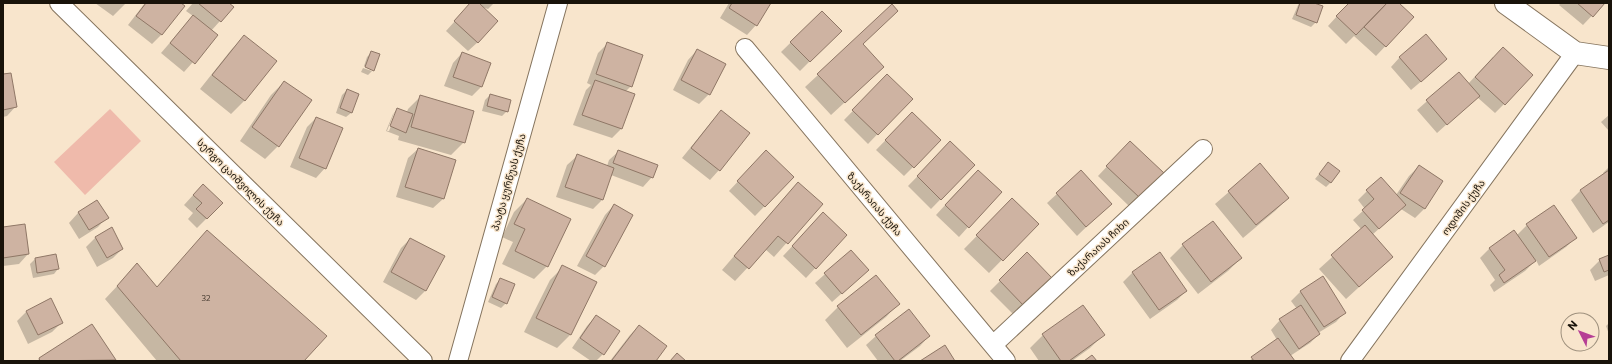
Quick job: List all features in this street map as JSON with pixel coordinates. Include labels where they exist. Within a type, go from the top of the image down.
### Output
[{"type":"street","name":"სერგო ცაიშვილის ქუჩა","points":[[59,3],[423,361]]},
{"type":"street","name":"პაატა ყურწუას ქუჩა","points":[[458,361],[558,3]]},
{"type":"street","points":[[1506,3],[1575,54],[1609,58]]},
{"type":"street","name":"ზაქარაიას ქუჩა","points":[[745,48],[1006,361]]},
{"type":"street","name":"ოდიშის ქუჩა","points":[[1350,361],[1575,54]]},
{"type":"street","name":"ზაქარაიას ჩიხი","points":[[993,345],[1203,149]]},
{"type":"shaded area","points":[[110,109],[141,141],[85,195],[54,162]]},
{"type":"building","points":[[146,3],[181,3],[185,6],[162,35],[136,16]]},
{"type":"building","points":[[198,3],[229,3],[234,7],[221,22]]},
{"type":"building","points":[[470,3],[479,3],[498,21],[478,43],[454,21]]},
{"type":"building","points":[[732,3],[771,3],[757,26],[729,8]]},
{"type":"building","points":[[1300,3],[1314,3],[1323,6],[1317,23],[1296,15]]},
{"type":"building","points":[[1349,3],[1387,3],[1356,35],[1336,16]]},
{"type":"building","points":[[1387,3],[1399,3],[1414,17],[1386,47],[1364,27]]},
{"type":"building","points":[[1577,3],[1605,3],[1593,17]]},
{"type":"building","points":[[892,4],[898,11],[863,44],[884,67],[845,103],[817,74]]},
{"type":"building","points":[[822,11],[842,31],[810,62],[790,42]]},
{"type":"building","points":[[193,15],[218,35],[195,64],[170,43]]},
{"type":"building","points":[[1426,34],[1447,59],[1421,82],[1399,57]]},
{"type":"building","points":[[244,35],[277,61],[245,101],[212,75]]},
{"type":"building","points":[[607,42],[643,55],[632,87],[596,74]]},
{"type":"building","points":[[1503,47],[1533,75],[1505,105],[1475,77]]},
{"type":"building","points":[[697,49],[726,64],[710,95],[681,80]]},
{"type":"building","points":[[371,51],[380,54],[374,71],[365,67]]},
{"type":"building","points":[[462,52],[491,63],[482,87],[453,77]]},
{"type":"building","points":[[1459,72],[1480,96],[1447,125],[1426,100]]},
{"type":"building","points":[[11,73],[17,107],[3,110],[3,74]]},
{"type":"building","points":[[887,74],[913,99],[878,135],[852,110]]},
{"type":"building","points":[[595,80],[635,94],[622,129],[582,115]]},
{"type":"building","points":[[284,81],[312,100],[279,147],[252,127]]},
{"type":"building","points":[[347,89],[359,94],[352,113],[340,108]]},
{"type":"building","points":[[490,94],[511,100],[508,112],[487,106]]},
{"type":"building","points":[[420,95],[474,111],[465,143],[411,127]]},
{"type":"building","points":[[397,108],[413,114],[406,133],[390,126]]},
{"type":"building","points":[[721,110],[750,133],[720,171],[691,148]]},
{"type":"building","points":[[912,112],[941,140],[914,168],[885,140]]},
{"type":"building","points":[[316,117],[343,128],[326,169],[299,158]]},
{"type":"building","points":[[950,141],[975,165],[941,200],[917,176]]},
{"type":"building","points":[[1130,141],[1164,173],[1140,198],[1106,166]]},
{"type":"building","points":[[418,148],[456,160],[444,199],[405,187]]},
{"type":"building","points":[[618,150],[658,165],[653,178],[613,163]]},
{"type":"building","points":[[766,150],[794,177],[765,207],[737,181]]},
{"type":"building","points":[[577,154],[614,168],[603,200],[565,187]]},
{"type":"building","points":[[1328,162],[1340,171],[1331,183],[1319,174]]},
{"type":"building","points":[[1260,163],[1289,198],[1256,225],[1228,191]]},
{"type":"building","points":[[1419,165],[1443,181],[1425,209],[1400,193]]},
{"type":"building","points":[[978,170],[1002,192],[969,228],[945,205]]},
{"type":"building","points":[[1081,170],[1112,204],[1086,227],[1056,193]]},
{"type":"building","points":[[1609,170],[1609,220],[1603,224],[1580,190]]},
{"type":"building","points":[[1381,177],[1406,205],[1379,229],[1362,210],[1374,199],[1366,190]]},
{"type":"building","points":[[798,182],[823,204],[788,244],[778,236],[749,269],[734,256]]},
{"type":"building","points":[[203,184],[223,203],[207,219],[196,209],[202,203],[193,195]]},
{"type":"building","points":[[527,198],[571,219],[548,267],[515,251],[525,229],[514,224]]},
{"type":"building","points":[[1012,198],[1039,224],[1003,261],[976,235]]},
{"type":"building","points":[[97,200],[109,218],[89,230],[78,212]]},
{"type":"building","points":[[614,204],[633,215],[605,267],[586,256]]},
{"type":"building","points":[[1554,205],[1577,238],[1549,257],[1526,224]]},
{"type":"building","points":[[823,212],[847,235],[816,269],[792,246]]},
{"type":"building","points":[[1213,221],[1242,258],[1211,282],[1182,244]]},
{"type":"building","points":[[25,224],[29,254],[3,258],[3,227]]},
{"type":"building","points":[[1365,225],[1393,257],[1359,287],[1331,255]]},
{"type":"building","points":[[112,227],[123,249],[107,258],[95,237]]},
{"type":"building","points":[[207,230],[327,336],[304,361],[181,361],[117,286],[137,263],[157,287]]},
{"type":"building","points":[[1514,230],[1536,261],[1504,283],[1499,275],[1505,270],[1489,248]]},
{"type":"building","points":[[410,238],[445,256],[426,291],[391,272]]},
{"type":"building","points":[[851,250],[869,270],[842,294],[824,273]]},
{"type":"building","points":[[1027,252],[1052,278],[1024,306],[999,280]]},
{"type":"building","points":[[1160,252],[1187,291],[1159,310],[1132,272]]},
{"type":"building","points":[[56,254],[59,269],[37,273],[35,258]]},
{"type":"building","points":[[1609,255],[1609,270],[1604,272],[1599,259]]},
{"type":"building","points":[[562,265],[597,282],[571,335],[536,318]]},
{"type":"building","points":[[876,275],[900,304],[861,335],[837,306]]},
{"type":"building","points":[[1323,276],[1346,313],[1324,327],[1300,291]]},
{"type":"building","points":[[500,278],[515,284],[507,304],[492,297]]},
{"type":"building","points":[[51,298],[63,323],[38,335],[26,311]]},
{"type":"building","points":[[1083,305],[1105,335],[1069,361],[1061,361],[1042,334]]},
{"type":"building","points":[[1301,305],[1320,334],[1299,349],[1279,319]]},
{"type":"building","points":[[909,309],[930,336],[898,361],[895,361],[875,335]]},
{"type":"building","points":[[596,315],[620,331],[604,355],[580,338]]},
{"type":"building","points":[[92,324],[116,360],[40,361],[39,358]]},
{"type":"building","points":[[639,325],[667,346],[656,361],[612,360]]},
{"type":"building","points":[[1278,338],[1295,361],[1254,361],[1251,357]]},
{"type":"building","points":[[945,345],[955,361],[920,361]]},
{"type":"building","points":[[677,353],[686,361],[670,361]]},
{"type":"building","points":[[1092,355],[1097,361],[1084,361]]}]
